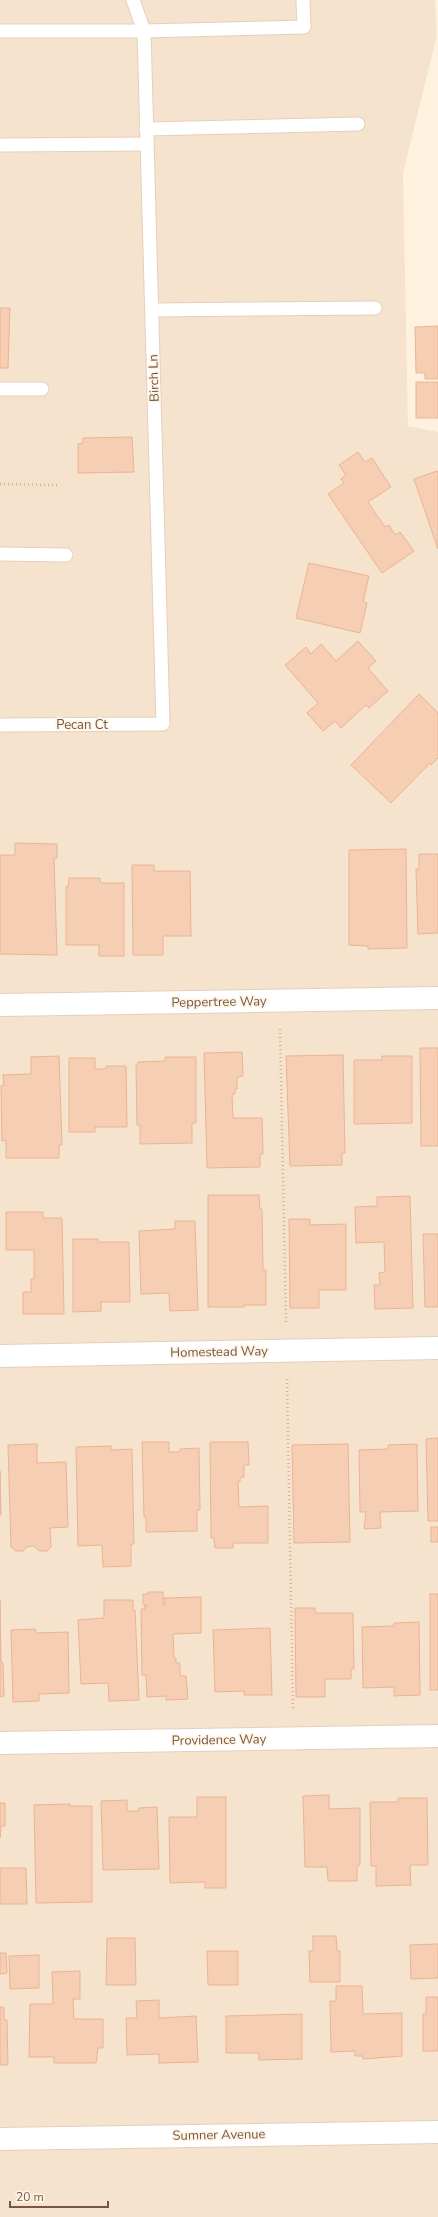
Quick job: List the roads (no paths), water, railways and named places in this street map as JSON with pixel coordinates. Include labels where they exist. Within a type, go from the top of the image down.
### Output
[{"type":"street","name":"Peppertree Way","points":[[0,1005],[438,998]]},
{"type":"street","name":"Homestead Way","points":[[0,1356],[438,1348]]},
{"type":"street","name":"Providence Way","points":[[0,1743],[438,1736]]},
{"type":"street","name":"Sumner Avenue","points":[[0,2139],[438,2132]]},
{"type":"lane","name":"Birch Ln","points":[[134,0],[144,31],[163,724]]},
{"type":"lane","points":[[0,31],[144,31],[304,26],[303,0]]},
{"type":"lane","points":[[146,129],[358,124]]},
{"type":"lane","points":[[0,145],[147,144]]},
{"type":"lane","points":[[152,310],[375,308]]},
{"type":"lane","points":[[0,389],[42,388]]},
{"type":"lane","points":[[0,554],[66,555]]},
{"type":"lane","name":"Pecan Ct","points":[[0,725],[163,724]]}]
